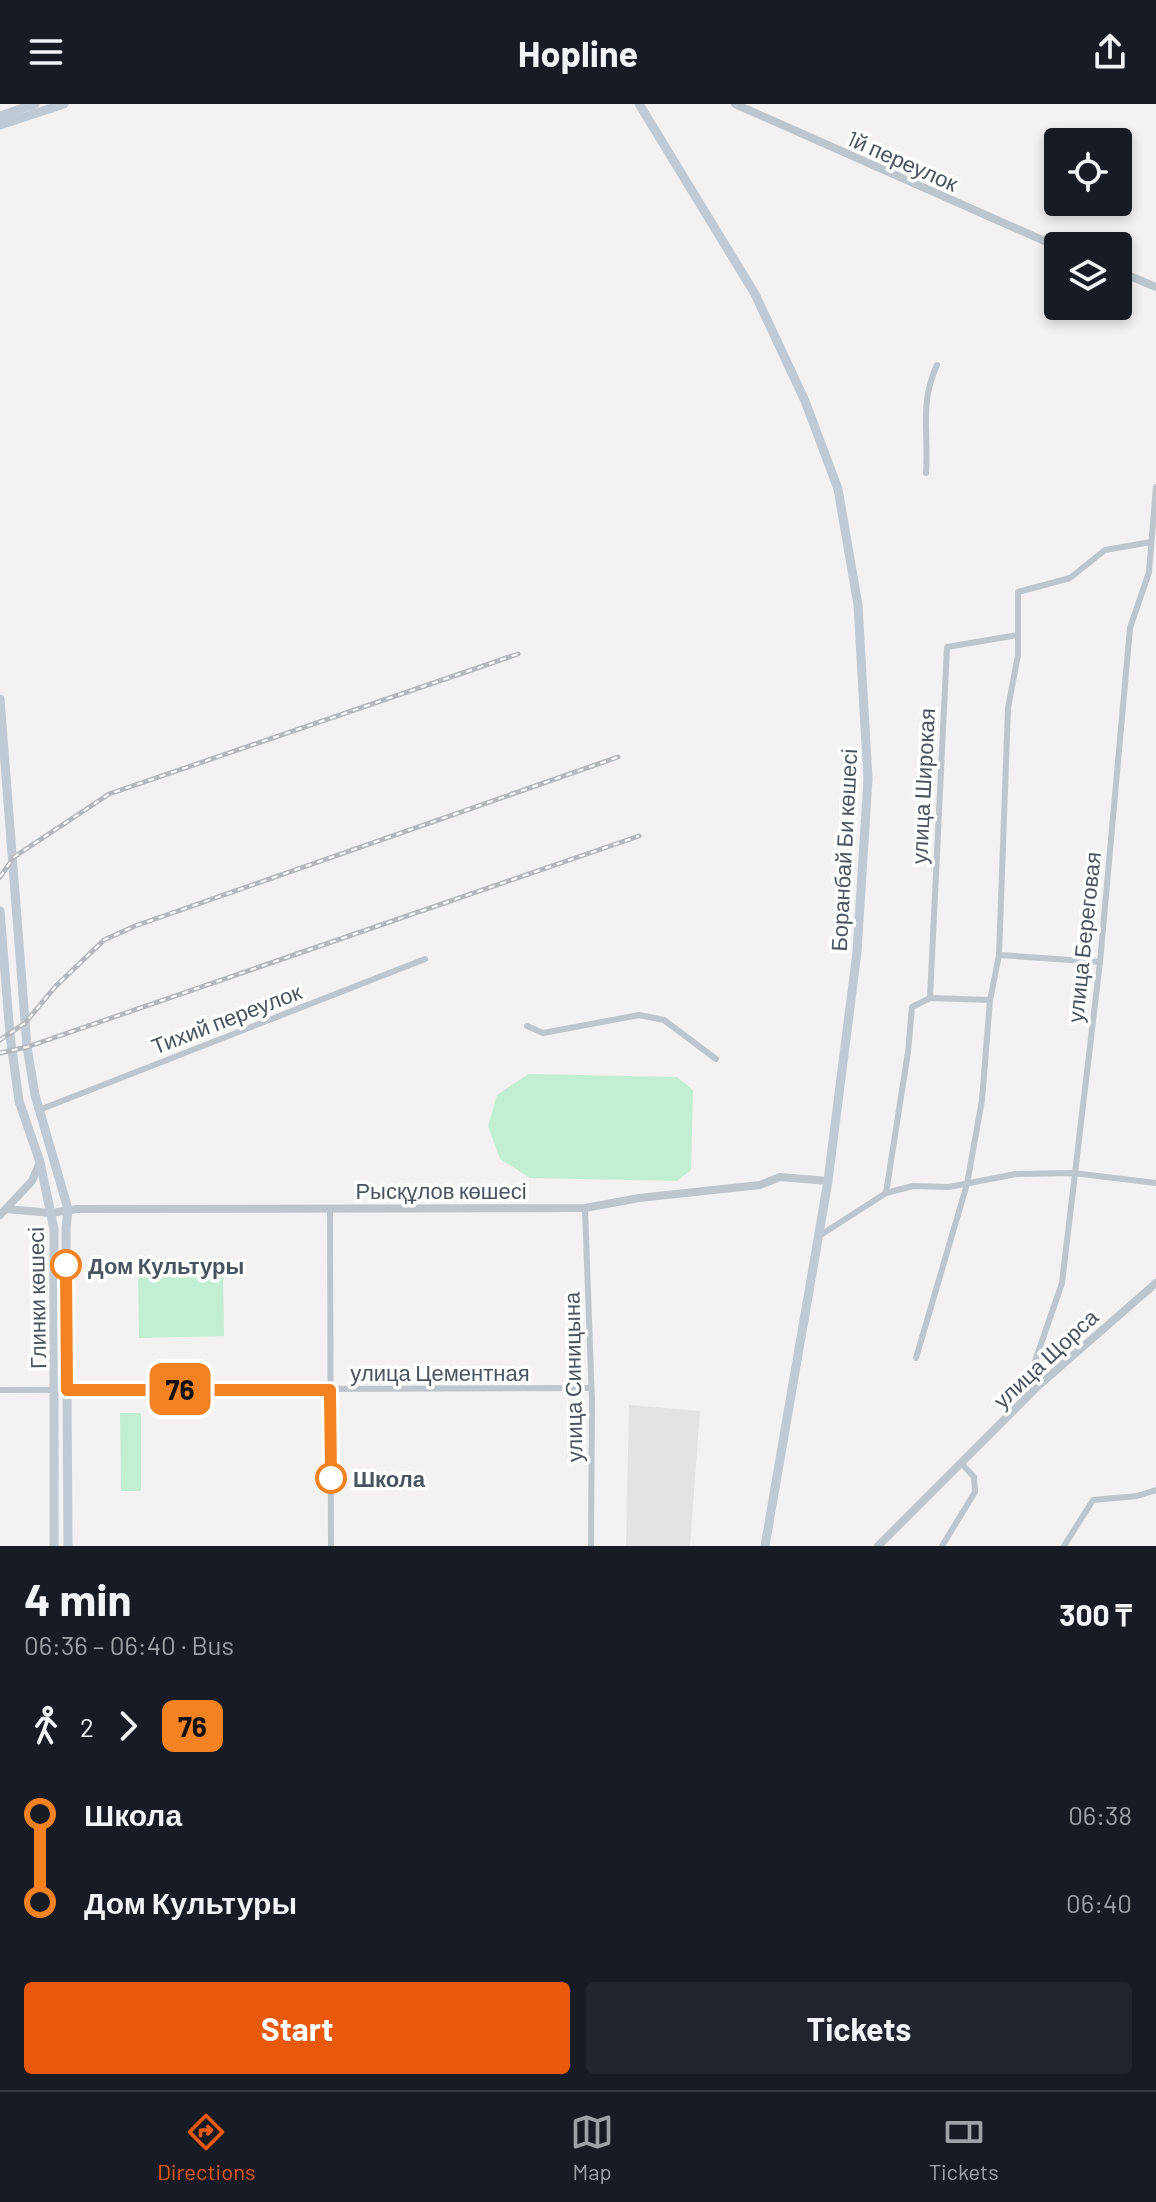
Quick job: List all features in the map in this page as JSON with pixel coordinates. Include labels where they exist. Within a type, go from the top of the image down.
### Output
[{"type":"main road","points":[[0,116],[35,104]]},
{"type":"main road","points":[[0,125],[64,104]]},
{"type":"main road","name":"Боранбай Би көшесі","points":[[639,104],[755,294],[805,401],[838,489],[858,605],[868,779],[857,952],[828,1181],[765,1546]]},
{"type":"main road","name":"Глинки көшесі","points":[[0,699],[25,1023],[34,1089],[68,1209],[54,1546]]},
{"type":"main road","name":"Глинки көшесі","points":[[0,911],[18,1093],[40,1162],[54,1229],[68,1546]]},
{"type":"street","name":"1й переулок","points":[[735,104],[1044,241]]},
{"type":"street","points":[[1132,277],[1156,287]]},
{"type":"street","points":[[926,473],[924,414],[927,386],[937,365]]},
{"type":"street","name":"улица Береговая","points":[[1037,1387],[1032,1381],[1032,1370],[1062,1283],[1100,962],[1130,628],[1149,572],[1156,487]]},
{"type":"street","points":[[916,1358],[967,1184],[982,1100],[990,1000],[999,955],[1008,708],[1018,655],[1018,592],[1070,578],[1105,550],[1151,542]]},
{"type":"street","points":[[1149,572],[1156,579]]},
{"type":"street","name":"улица Широкая","points":[[930,998],[947,647],[1018,635]]},
{"type":"street","points":[[999,955],[1100,962]]},
{"type":"street","name":"Тихий переулок","points":[[39,1110],[425,959]]},
{"type":"street","points":[[886,1193],[912,1007],[930,998],[990,1000]]},
{"type":"street","points":[[527,1026],[543,1033],[639,1015],[664,1020],[716,1059]]},
{"type":"street","points":[[18,1093],[34,1089]]},
{"type":"street","points":[[3,1212],[32,1181],[40,1162]]},
{"type":"street","points":[[819,1236],[886,1193],[913,1186],[949,1187],[1016,1174],[1073,1173],[1156,1183]]},
{"type":"street","name":"Рысқұлов көшесі","points":[[3,1212],[51,1213],[68,1209],[585,1208],[639,1198],[760,1185],[780,1177],[828,1181]]},
{"type":"street","points":[[330,1208],[331,1546]]},
{"type":"street","name":"улица Синицына","points":[[585,1208],[591,1388],[591,1546]]},
{"type":"street","name":"улица Щорса","points":[[878,1546],[1037,1387],[1156,1283]]},
{"type":"street","name":"улица Цементная","points":[[0,1390],[591,1388]]},
{"type":"street","points":[[942,1546],[975,1492],[974,1477],[962,1464]]},
{"type":"street","points":[[1064,1546],[1093,1500],[1137,1496],[1156,1490]]},
{"type":"shaded area","points":[[629,1405],[700,1411],[690,1546],[626,1546]]},
{"type":"green space","points":[[528,1074],[677,1077],[693,1090],[691,1170],[677,1181],[530,1178],[500,1159],[488,1126],[497,1095]]},
{"type":"green space","points":[[223,1262],[224,1336],[139,1338],[138,1264]]},
{"type":"green space","points":[[120,1413],[141,1413],[141,1491],[121,1491]]},
{"type":"railway","points":[[0,877],[14,857],[109,794],[518,654]]},
{"type":"railway","points":[[0,1040],[25,1023],[55,987],[104,940],[135,926],[618,757]]},
{"type":"railway","points":[[0,1053],[27,1047],[639,836]]},
{"type":"bus line","name":"76","points":[[66,1265],[67,1390],[330,1390],[331,1478]]},
{"type":"place","name":"Дом Культуры","points":[[66,1265]]},
{"type":"place","name":"Школа","points":[[331,1478]]}]
